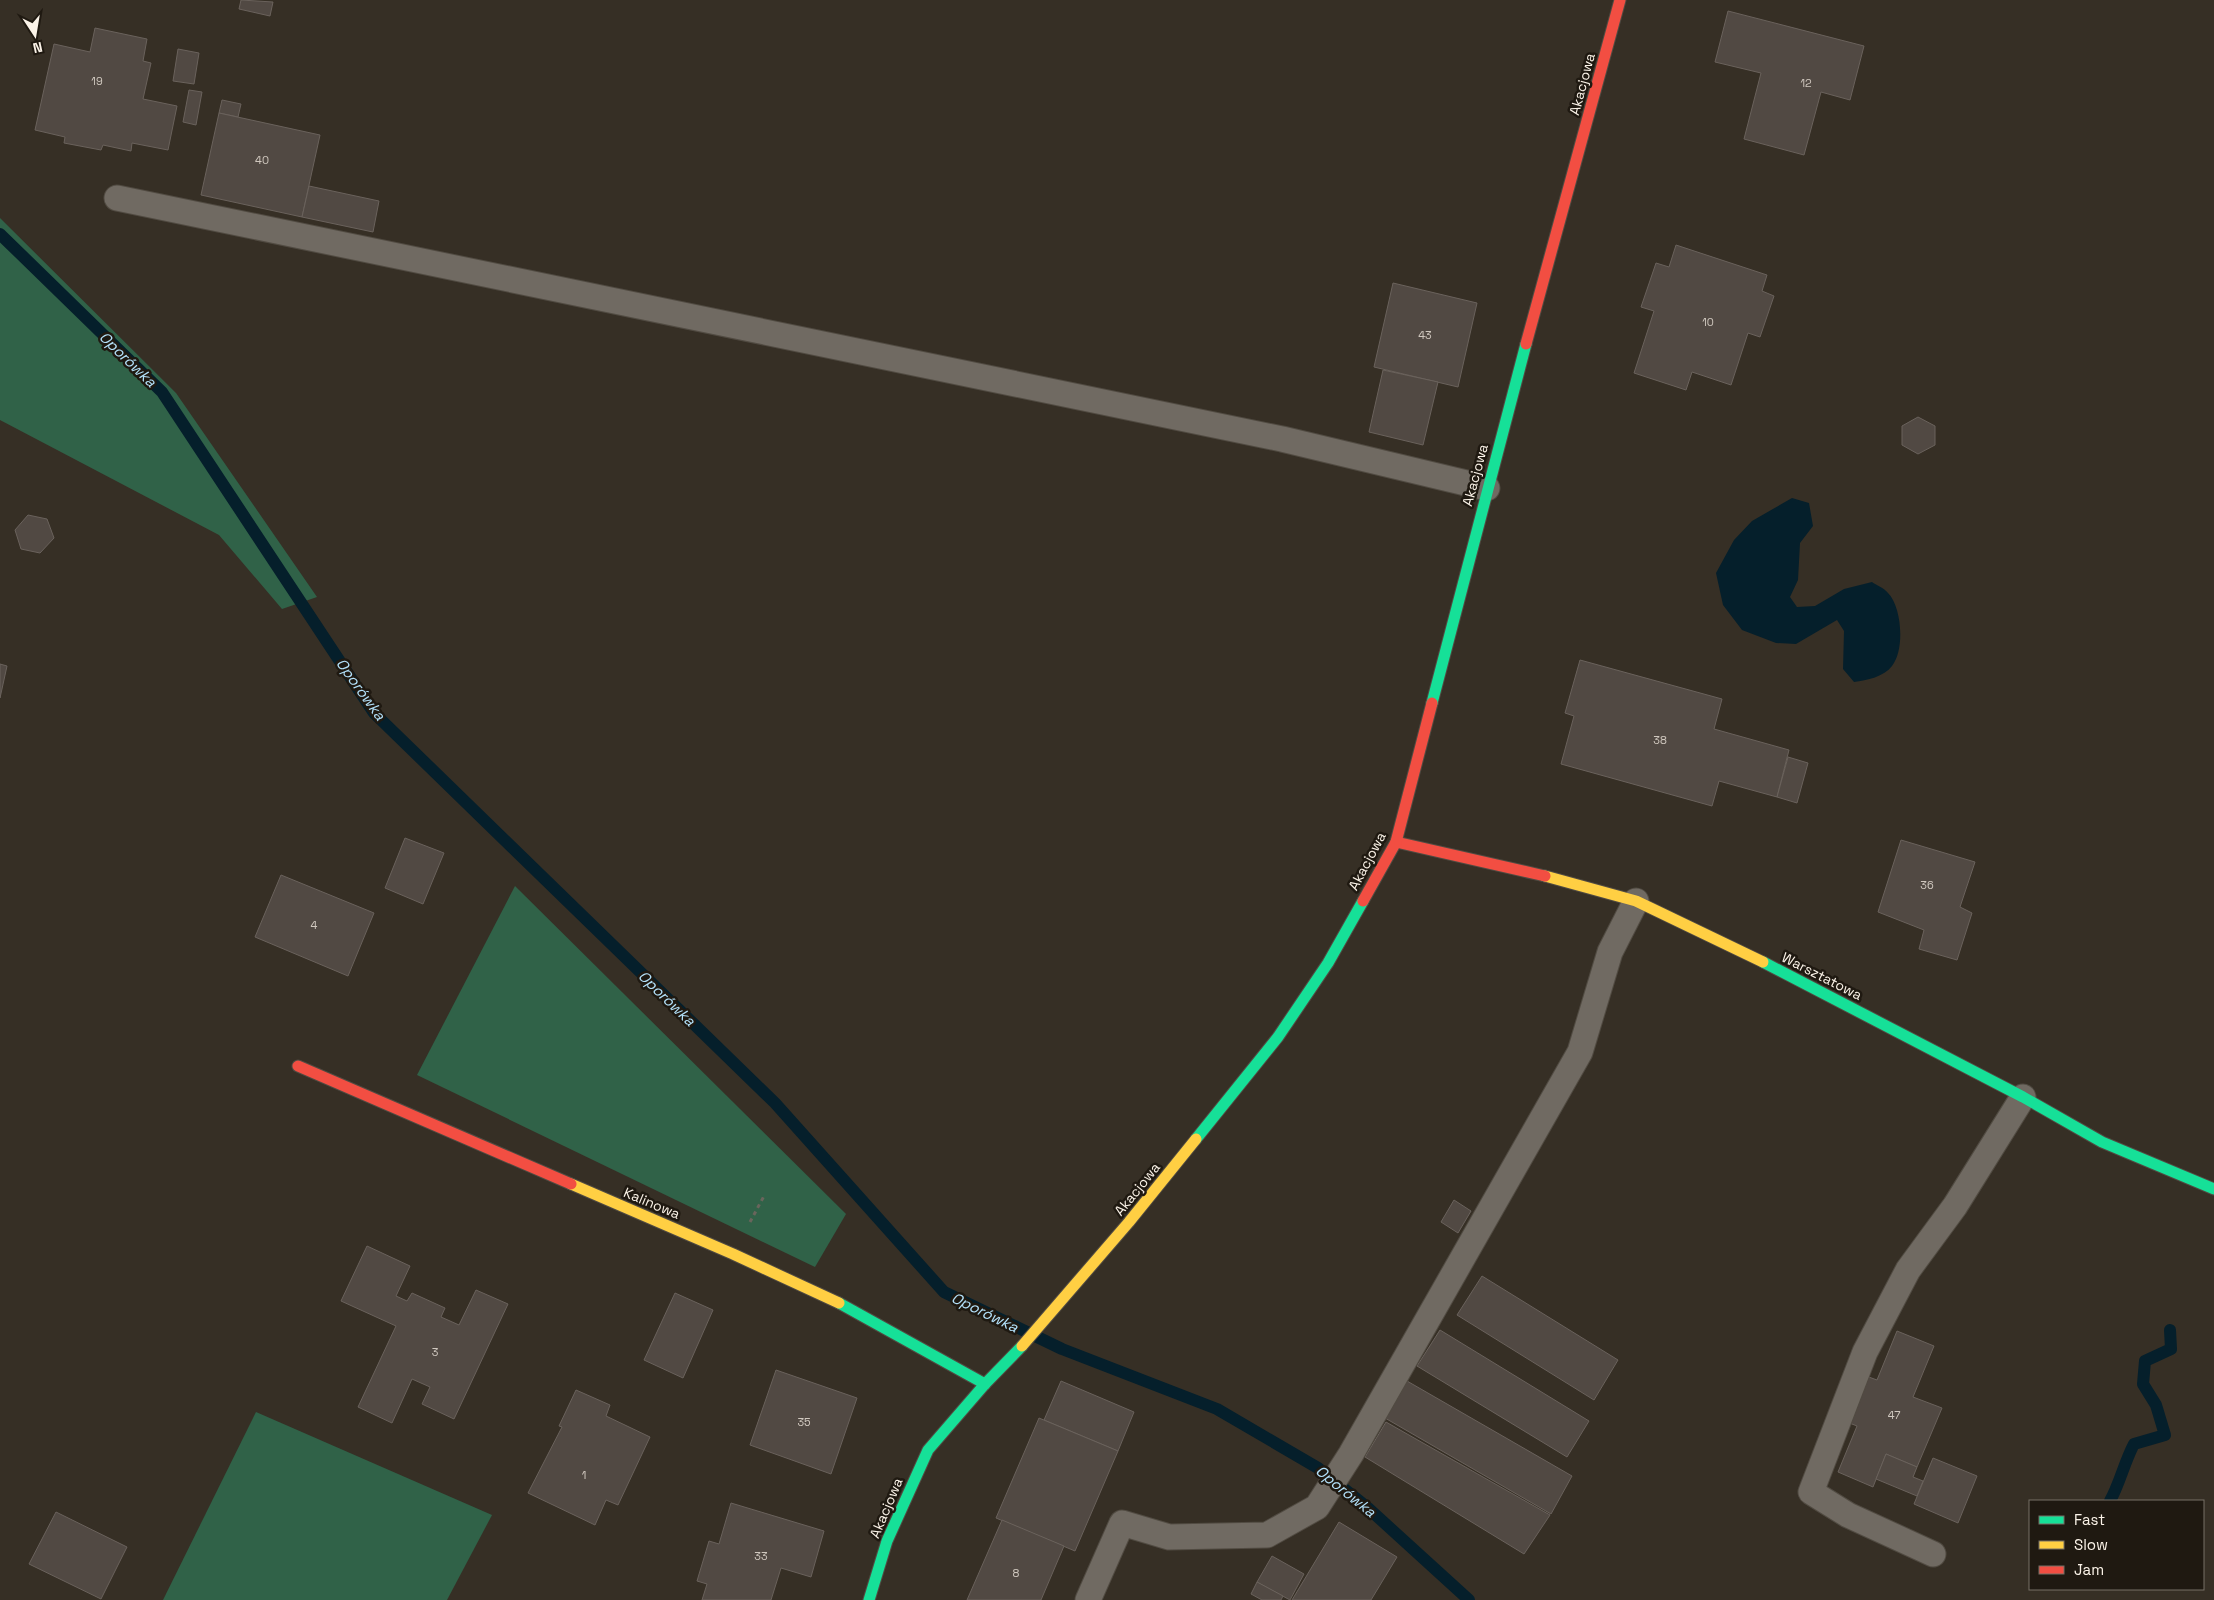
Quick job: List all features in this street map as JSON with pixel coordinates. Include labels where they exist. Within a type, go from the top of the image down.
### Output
[{"type":"street","name":"Akacjowa","points":[[869,1600],[887,1541],[928,1450],[985,1384],[1019,1350],[1041,1322],[1129,1222],[1278,1037],[1328,963],[1396,842],[1487,488],[1620,0]]},
{"type":"street","name":"Warsztatowa","points":[[1396,842],[1557,879],[1636,901],[1747,954],[2023,1097],[2102,1142],[2214,1189]]},
{"type":"street","name":"Kalinowa","points":[[298,1066],[733,1254],[847,1307],[985,1384]]},
{"type":"lane","points":[[118,198],[1282,439],[1487,488]]},
{"type":"lane","points":[[1088,1600],[1122,1523],[1169,1537],[1267,1535],[1317,1508],[1351,1454],[1580,1052],[1610,952],[1636,901]]},
{"type":"lane","points":[[1933,1554],[1848,1515],[1811,1492],[1865,1352],[1908,1270],[1955,1206],[2023,1097]]},
{"type":"green space","points":[[0,218],[176,393],[317,597],[282,609],[219,535],[0,420]]},
{"type":"green space","points":[[515,886],[846,1214],[815,1267],[417,1075]]},
{"type":"green space","points":[[256,1412],[492,1515],[447,1600],[163,1600]]},
{"type":"water","points":[[1792,498],[1809,503],[1813,526],[1800,543],[1798,580],[1790,597],[1797,607],[1815,606],[1844,589],[1872,582],[1886,591],[1893,599],[1899,618],[1900,640],[1896,659],[1885,673],[1870,679],[1854,682],[1843,669],[1844,631],[1837,620],[1796,644],[1776,643],[1742,630],[1723,605],[1716,573],[1734,540],[1752,521]]},
{"type":"building","points":[[241,0],[273,2],[270,16],[239,9]]},
{"type":"building","points":[[1728,11],[1864,46],[1850,100],[1821,92],[1804,155],[1744,139],[1761,73],[1715,62]]},
{"type":"building","points":[[95,28],[147,39],[143,61],[151,63],[143,99],[177,106],[168,150],[132,143],[131,151],[103,145],[101,150],[64,143],[65,137],[35,130],[54,44],[90,52]]},
{"type":"building","points":[[178,49],[199,53],[194,84],[173,81]]},
{"type":"building","points":[[189,90],[202,92],[196,125],[183,122]]},
{"type":"building","points":[[222,100],[241,104],[238,117],[219,113]]},
{"type":"building","points":[[219,113],[320,135],[302,217],[201,195]]},
{"type":"building","points":[[309,186],[379,201],[373,232],[302,217]]},
{"type":"building","points":[[1676,245],[1767,275],[1762,291],[1774,296],[1760,337],[1748,333],[1731,385],[1692,372],[1686,390],[1634,373],[1654,311],[1641,307],[1656,263],[1669,267]]},
{"type":"building","points":[[1393,283],[1477,303],[1458,387],[1374,367]]},
{"type":"building","points":[[1383,370],[1438,382],[1423,445],[1369,432]]},
{"type":"building","points":[[1918,417],[1935,426],[1935,445],[1918,454],[1902,445],[1902,426]]},
{"type":"building","points":[[28,515],[47,519],[54,538],[40,553],[21,549],[15,530]]},
{"type":"building","points":[[1580,660],[1722,699],[1714,729],[1789,750],[1777,797],[1719,781],[1712,806],[1561,764],[1574,716],[1565,713]]},
{"type":"building","points":[[0,664],[7,666],[0,698]]},
{"type":"building","points":[[1788,757],[1808,763],[1797,803],[1777,797]]},
{"type":"building","points":[[405,838],[444,853],[423,904],[385,888]]},
{"type":"building","points":[[1901,840],[1975,862],[1960,907],[1972,913],[1957,960],[1919,949],[1924,930],[1878,912]]},
{"type":"building","points":[[281,875],[374,913],[348,976],[255,937]]},
{"type":"building","points":[[1454,1200],[1471,1211],[1458,1233],[1441,1222]]},
{"type":"building","points":[[367,1246],[410,1266],[396,1296],[407,1301],[412,1293],[445,1308],[441,1317],[459,1325],[476,1290],[508,1304],[454,1419],[422,1404],[430,1387],[412,1379],[392,1423],[358,1407],[396,1326],[341,1301]]},
{"type":"building","points":[[1482,1276],[1618,1360],[1594,1400],[1457,1315]]},
{"type":"building","points":[[675,1293],[713,1310],[683,1378],[644,1360]]},
{"type":"building","points":[[1440,1330],[1589,1421],[1567,1457],[1417,1366]]},
{"type":"building","points":[[1897,1331],[1934,1346],[1913,1397],[1942,1408],[1917,1467],[1886,1454],[1873,1487],[1838,1472],[1857,1426],[1847,1422],[1866,1376],[1877,1380]]},
{"type":"building","points":[[776,1370],[857,1398],[831,1474],[750,1445]]},
{"type":"building","points":[[1061,1381],[1134,1412],[1118,1451],[1044,1420]]},
{"type":"building","points":[[1407,1381],[1572,1476],[1551,1514],[1385,1418]]},
{"type":"building","points":[[576,1390],[610,1405],[606,1416],[650,1437],[618,1505],[606,1500],[595,1525],[528,1493],[562,1427],[559,1426]]},
{"type":"building","points":[[1039,1418],[1118,1451],[1075,1551],[996,1518]]},
{"type":"building","points":[[1386,1422],[1550,1515],[1524,1554],[1365,1457]]},
{"type":"building","points":[[1886,1454],[1917,1467],[1913,1477],[1923,1481],[1917,1496],[1876,1479]]},
{"type":"building","points":[[1933,1458],[1977,1476],[1958,1523],[1914,1504]]},
{"type":"building","points":[[731,1503],[824,1531],[811,1577],[781,1568],[771,1600],[702,1600],[707,1584],[697,1581],[709,1541],[719,1544]]},
{"type":"building","points":[[56,1512],[127,1547],[101,1599],[29,1564]]},
{"type":"building","points":[[1002,1520],[1064,1546],[1041,1600],[967,1600]]},
{"type":"building","points":[[1339,1522],[1397,1557],[1371,1600],[1292,1600]]},
{"type":"building","points":[[1272,1556],[1304,1574],[1290,1600],[1257,1582]]},
{"type":"building","points":[[1257,1582],[1283,1596],[1281,1600],[1262,1600],[1251,1594]]},
{"type":"waterway","name":"Oporówka","points":[[0,234],[162,392],[374,713],[775,1103],[944,1292],[1062,1349],[1217,1409],[1318,1468],[1368,1508],[1469,1600]]},
{"type":"waterway","points":[[2110,1500],[2134,1444],[2165,1435],[2156,1405],[2143,1384],[2145,1361],[2171,1349],[2170,1330]]},
{"type":"traffic: fast","points":[[1432,703],[1526,344]]},
{"type":"traffic: fast","points":[[1196,1139],[1278,1037],[1328,963],[1363,901]]},
{"type":"traffic: fast","points":[[1763,962],[2023,1097],[2102,1142],[2214,1189]]},
{"type":"traffic: fast","points":[[839,1303],[985,1384]]},
{"type":"traffic: fast","points":[[869,1600],[887,1541],[928,1450],[985,1384],[1022,1346]]},
{"type":"traffic: slow","points":[[1545,876],[1636,901],[1763,962]]},
{"type":"traffic: slow","points":[[1022,1346],[1129,1222],[1196,1139]]},
{"type":"traffic: slow","points":[[571,1184],[733,1254],[839,1303]]},
{"type":"traffic: jam","points":[[1526,344],[1620,0]]},
{"type":"traffic: jam","points":[[1363,901],[1396,842],[1432,703]]},
{"type":"traffic: jam","points":[[1396,842],[1545,876]]},
{"type":"traffic: jam","points":[[298,1066],[571,1184]]}]
